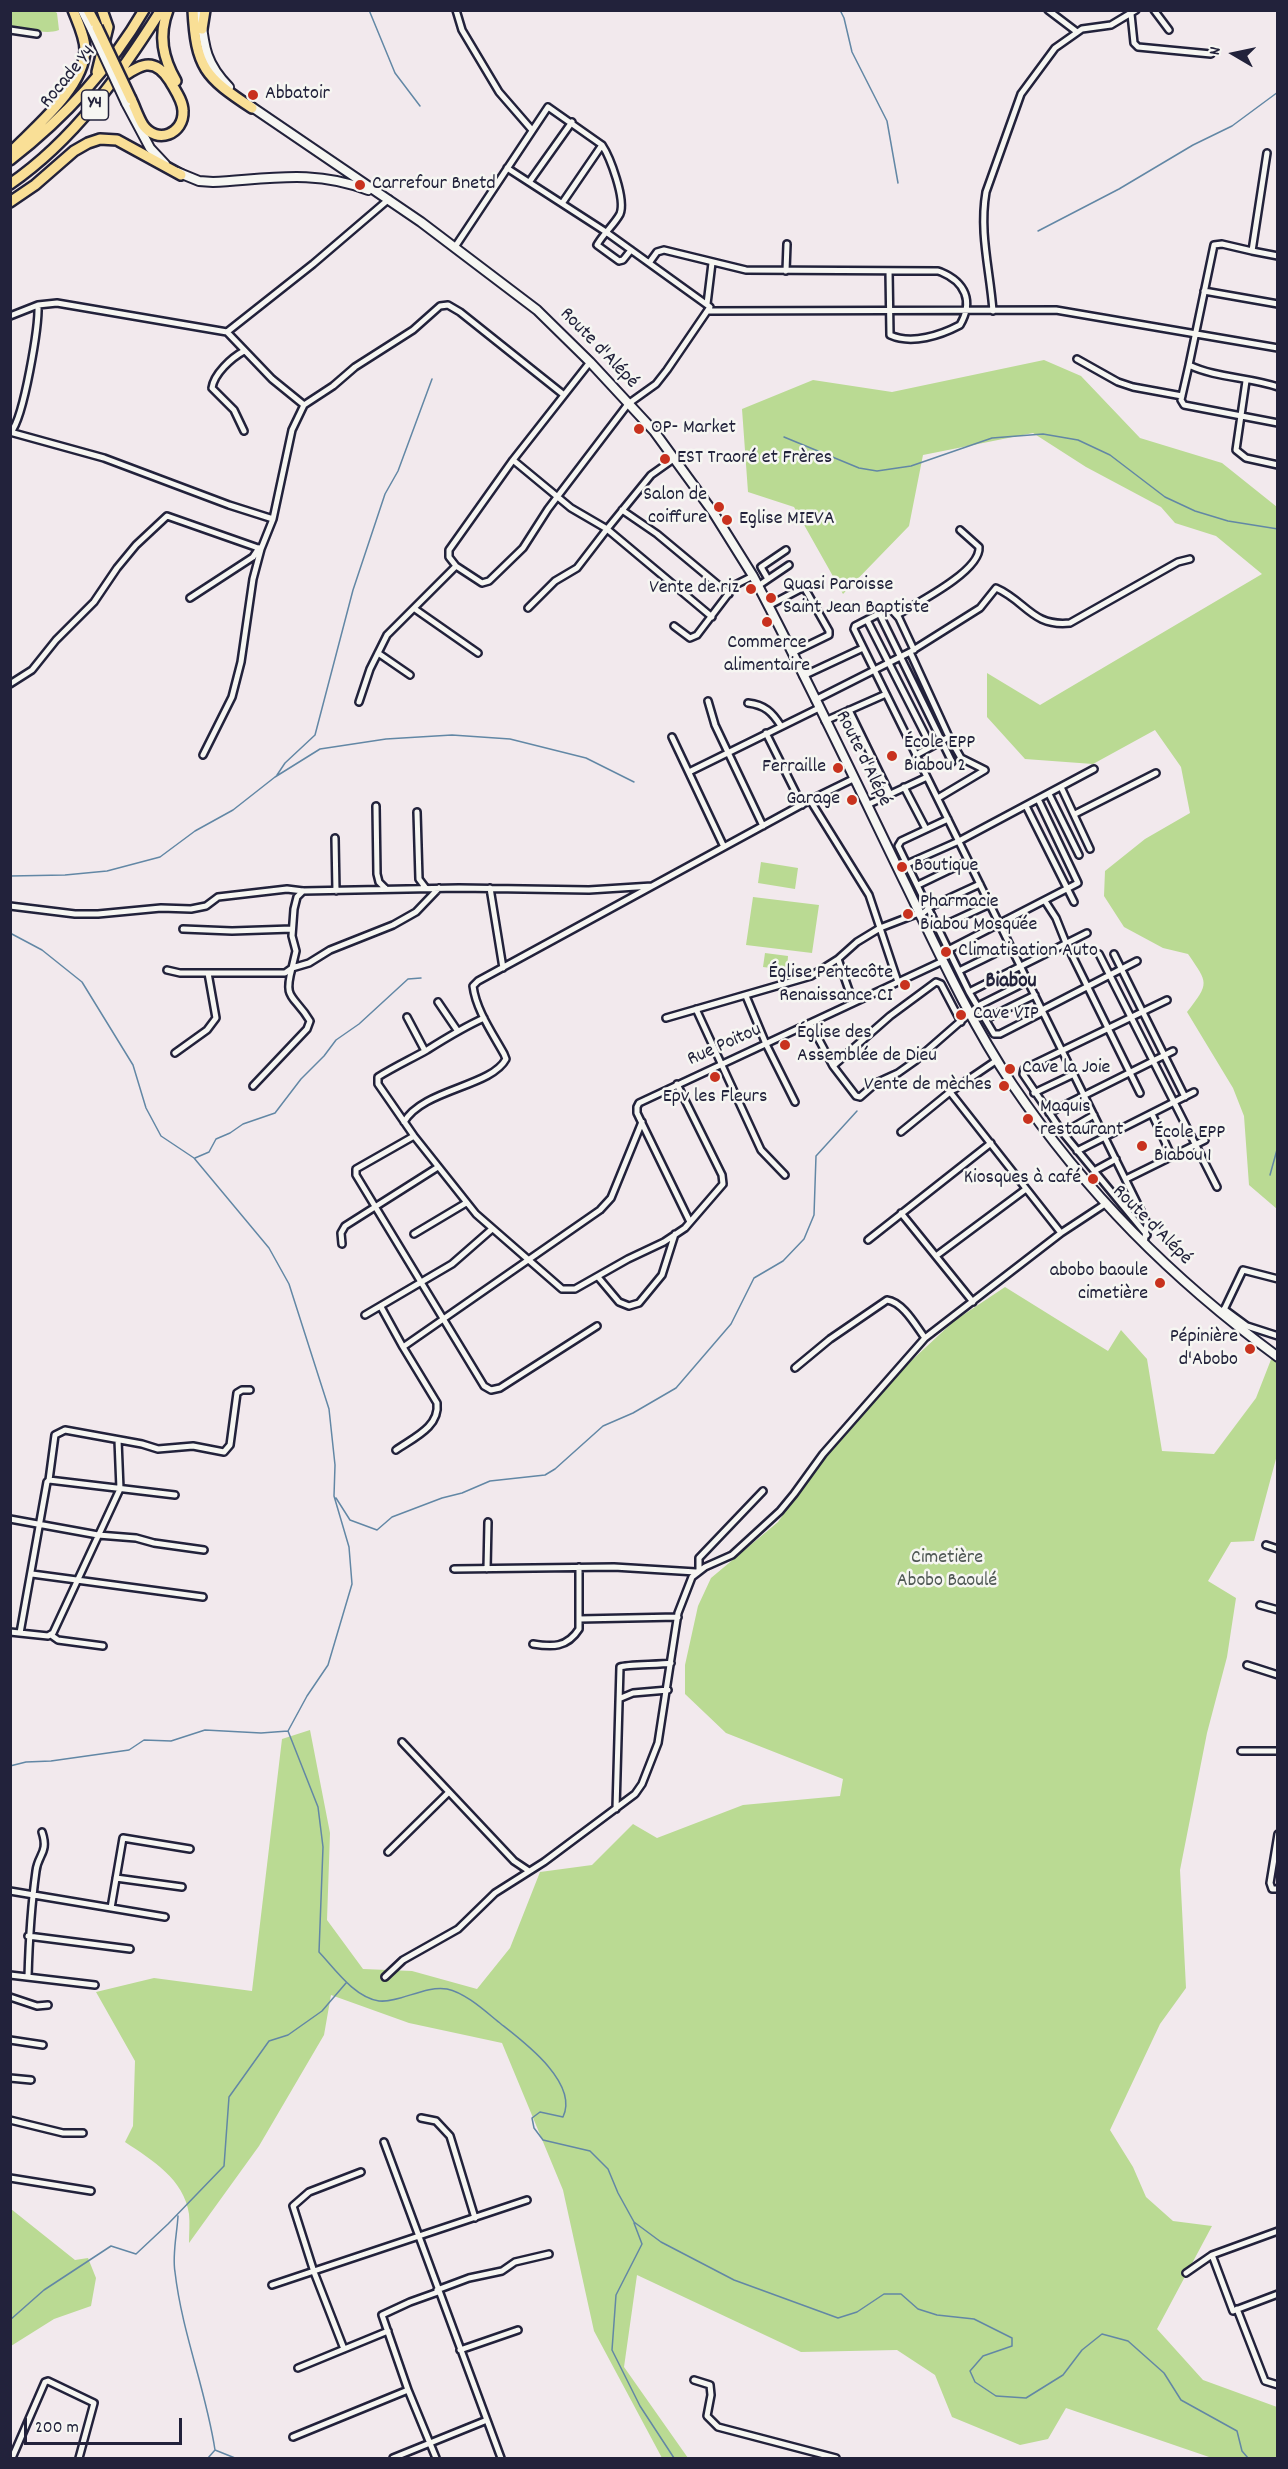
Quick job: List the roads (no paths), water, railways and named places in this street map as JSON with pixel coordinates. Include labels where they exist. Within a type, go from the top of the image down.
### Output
[{"type":"highway","points":[[10,153],[76,80],[83,64],[85,48],[73,10]]},
{"type":"highway","points":[[88,10],[94,29],[129,101],[143,124],[149,131],[162,136],[170,135],[182,122],[182,104],[163,71],[158,67],[142,64],[111,86]]},
{"type":"highway","points":[[95,77],[108,27],[102,10]]},
{"type":"highway","name":"Rocade Y4","points":[[10,160],[42,136],[63,115],[135,26],[144,10]]},
{"type":"highway","name":"Rocade Y4","points":[[10,184],[52,150],[82,120],[111,86],[161,10]]},
{"type":"highway","points":[[140,131],[155,140],[171,140],[181,134],[189,115],[184,95],[171,72],[163,51],[162,40],[168,10]]},
{"type":"highway","points":[[193,10],[198,56],[206,71],[226,91],[252,108]]},
{"type":"highway","points":[[202,29],[205,10]]},
{"type":"highway","points":[[10,202],[35,185],[74,151],[88,143],[100,140],[117,140],[181,175]]},
{"type":"main road","points":[[82,10],[94,29]]},
{"type":"main road","name":"Route d'Alépé","points":[[200,10],[206,56],[213,70],[252,108],[389,200],[537,310],[590,362],[675,458],[713,512],[753,576],[943,961],[997,1060],[1032,1112],[1105,1204],[1143,1245],[1278,1358]]},
{"type":"main road","name":"Route d'Alépé","points":[[129,101],[140,131],[163,162],[181,175],[199,181],[213,182],[303,175],[347,182],[389,200]]},
{"type":"street","points":[[456,10],[462,30],[499,92],[532,130]]},
{"type":"street","points":[[1048,10],[1077,32]]},
{"type":"street","points":[[1154,10],[1169,30]]},
{"type":"street","points":[[993,310],[991,276],[982,234],[986,192],[1021,94],[1055,48],[1077,32],[1111,25],[1133,12],[1134,43],[1138,46],[1211,54]]},
{"type":"street","points":[[10,30],[37,34]]},
{"type":"street","points":[[455,247],[548,107],[602,145],[607,153],[621,201],[619,215],[597,243],[619,261],[623,260],[631,250]]},
{"type":"street","points":[[530,181],[572,122]]},
{"type":"street","points":[[563,202],[602,145]]},
{"type":"street","points":[[1252,251],[1267,153]]},
{"type":"street","points":[[507,168],[563,202],[606,232],[707,308],[889,311],[1056,310],[1278,348]]},
{"type":"street","points":[[226,332],[389,200]]},
{"type":"street","points":[[786,271],[787,244]]},
{"type":"street","points":[[1278,256],[1214,244],[1182,396],[1184,405],[1278,423]]},
{"type":"street","points":[[649,263],[657,252],[664,250],[746,270],[889,271],[945,273],[964,289],[966,311],[960,325],[935,336],[901,338],[890,335],[889,271]]},
{"type":"street","points":[[590,362],[513,460],[451,545],[449,558],[456,566],[482,583],[489,581],[523,548],[548,509],[628,404],[656,384],[707,308],[712,263]]},
{"type":"street","points":[[1204,291],[1278,304]]},
{"type":"street","points":[[10,316],[38,305],[57,303],[226,332],[272,379],[304,405]]},
{"type":"street","points":[[38,305],[36,331],[23,399],[16,425],[11,432],[104,458],[273,519]]},
{"type":"street","points":[[203,755],[232,697],[242,662],[253,579],[260,549],[273,519],[292,430],[304,405],[333,386],[355,367],[413,330],[444,305],[466,317],[564,395]]},
{"type":"street","points":[[244,351],[226,365],[213,382],[212,388],[234,410],[244,431]]},
{"type":"street","points":[[1077,359],[1118,382],[1182,396]]},
{"type":"street","points":[[1189,364],[1202,371],[1246,381],[1256,380],[1278,387]]},
{"type":"street","points":[[1246,381],[1236,450],[1240,455],[1278,465]]},
{"type":"street","points":[[528,608],[555,581],[578,568],[651,475],[675,458]]},
{"type":"street","points":[[513,460],[579,514],[607,529],[712,617]]},
{"type":"street","points":[[622,510],[657,534],[729,594]]},
{"type":"street","points":[[10,684],[32,670],[56,640],[94,602],[136,545],[167,516],[260,549]]},
{"type":"street","points":[[897,615],[957,578],[977,559],[979,547],[960,530]]},
{"type":"street","points":[[189,598],[253,557],[260,549]]},
{"type":"street","points":[[768,579],[761,567],[786,550]]},
{"type":"street","points":[[815,700],[912,651],[980,608],[996,588],[1042,620],[1053,623],[1070,622],[1178,562],[1190,559]]},
{"type":"street","points":[[758,586],[789,565]]},
{"type":"street","points":[[359,702],[370,669],[387,635],[456,566]]},
{"type":"street","points":[[674,626],[690,638],[697,635],[737,584],[753,576]]},
{"type":"street","points":[[768,606],[804,587],[829,631],[829,635],[792,653]]},
{"type":"street","points":[[938,798],[985,770],[961,758],[949,737],[897,615],[890,608],[855,626],[854,629],[1147,1223],[1147,1235],[1143,1245]]},
{"type":"street","points":[[415,609],[478,653]]},
{"type":"street","points":[[879,613],[952,762]]},
{"type":"street","points":[[867,620],[931,746]]},
{"type":"street","points":[[803,676],[863,648]]},
{"type":"street","points":[[378,653],[410,675]]},
{"type":"street","points":[[825,721],[886,694]]},
{"type":"street","points":[[708,701],[715,725],[763,826]]},
{"type":"street","points":[[748,703],[761,704],[769,710],[781,726]]},
{"type":"street","points":[[689,772],[819,708]]},
{"type":"street","points":[[849,710],[890,794]]},
{"type":"street","points":[[766,733],[802,805]]},
{"type":"street","points":[[672,737],[724,848]]},
{"type":"street","points":[[916,755],[949,737]]},
{"type":"street","points":[[907,864],[959,841],[1094,769]]},
{"type":"street","points":[[1075,814],[1156,773]]},
{"type":"street","points":[[867,806],[927,777]]},
{"type":"street","points":[[404,1122],[407,1116],[432,1099],[488,1075],[503,1065],[506,1059],[484,1018],[473,986],[478,981],[853,779]]},
{"type":"street","points":[[904,787],[926,829]]},
{"type":"street","points":[[1061,787],[1090,849]]},
{"type":"street","points":[[1049,794],[1079,855]]},
{"type":"street","points":[[948,950],[1077,885],[1038,799]]},
{"type":"street","points":[[810,801],[870,896],[898,982]]},
{"type":"street","points":[[376,806],[377,874],[379,882],[386,889]]},
{"type":"street","points":[[1026,806],[1074,902]]},
{"type":"street","points":[[417,812],[419,879],[426,888]]},
{"type":"street","points":[[948,819],[900,843],[898,848],[930,907],[969,992],[997,1035],[1137,961]]},
{"type":"street","points":[[334,838],[336,891]]},
{"type":"street","points":[[918,885],[968,861]]},
{"type":"street","points":[[666,1018],[811,976],[838,959],[856,942],[880,928],[920,914],[980,884]]},
{"type":"street","points":[[10,906],[75,914],[98,914],[162,908],[191,909],[206,906],[218,897],[287,889],[303,891],[426,888],[589,890],[652,886]]},
{"type":"street","points":[[167,970],[180,973],[274,975],[285,973],[292,968],[309,963],[330,950],[393,925],[416,912],[439,888]]},
{"type":"street","points":[[490,888],[503,968]]},
{"type":"street","points":[[253,1086],[307,1029],[310,1021],[288,994],[287,984],[296,951],[292,929],[294,909],[297,897],[303,891]]},
{"type":"street","points":[[1045,901],[1056,918],[1087,987],[1140,1093]]},
{"type":"street","points":[[938,928],[990,904]]},
{"type":"street","points":[[183,929],[232,931],[292,929]]},
{"type":"street","points":[[969,992],[1087,933]]},
{"type":"street","points":[[959,971],[1010,946]]},
{"type":"street","points":[[1099,954],[1217,1186]]},
{"type":"street","points":[[1114,954],[1185,1096]]},
{"type":"street","points":[[838,959],[853,1002]]},
{"type":"street","name":"Rue Poitou","points":[[642,1122],[637,1107],[639,1103],[943,961]]},
{"type":"street","points":[[175,1053],[207,1030],[216,1018],[208,973]]},
{"type":"street","points":[[810,1023],[833,1066],[856,1096],[860,1096],[876,1083],[898,1073],[915,1061],[978,1006],[1028,981]]},
{"type":"street","points":[[833,1066],[890,1016],[936,982],[941,984],[960,1022]]},
{"type":"street","points":[[986,1019],[1035,995]]},
{"type":"street","points":[[746,996],[766,1044],[795,1102]]},
{"type":"street","points":[[1147,1235],[1063,1133],[1034,1093],[1023,1071],[1167,1000]]},
{"type":"street","points":[[438,1002],[457,1030]]},
{"type":"street","points":[[696,1009],[761,1150],[785,1175]]},
{"type":"street","points":[[407,1017],[425,1051]]},
{"type":"street","points":[[484,1018],[457,1030],[378,1077],[378,1084],[414,1136],[466,1203],[492,1229],[562,1289],[575,1289],[675,1234],[690,1222],[723,1184],[722,1175],[677,1084]]},
{"type":"street","points":[[1049,1113],[1173,1051]]},
{"type":"street","points":[[901,1132],[950,1092],[997,1060]]},
{"type":"street","points":[[1034,1093],[1074,1074]]},
{"type":"street","points":[[950,1092],[1060,1233]]},
{"type":"street","points":[[1077,1151],[1194,1092]]},
{"type":"street","points":[[1152,1114],[1172,1157]]},
{"type":"street","points":[[1063,1133],[1094,1116]]},
{"type":"street","points":[[642,1122],[690,1222]]},
{"type":"street","points":[[403,1347],[600,1210],[611,1198],[642,1122]]},
{"type":"street","points":[[414,1136],[355,1171],[484,1386],[491,1390],[500,1388],[597,1326]]},
{"type":"street","points":[[1126,1179],[1205,1140]]},
{"type":"street","points":[[868,1240],[990,1143]]},
{"type":"street","points":[[1094,1170],[1116,1159]]},
{"type":"street","points":[[342,1245],[341,1233],[345,1226],[438,1167]]},
{"type":"street","points":[[936,1256],[1026,1189]]},
{"type":"street","points":[[414,1234],[466,1203]]},
{"type":"street","points":[[385,1977],[403,1960],[458,1929],[495,1893],[635,1794],[642,1784],[658,1743],[678,1617],[692,1577],[698,1571],[732,1555],[780,1511],[823,1454],[925,1338],[1060,1233],[1105,1204]]},
{"type":"street","points":[[901,1213],[973,1302]]},
{"type":"street","points":[[365,1315],[452,1264],[492,1229]]},
{"type":"street","points":[[598,1277],[619,1302],[629,1306],[639,1304],[662,1275],[675,1234]]},
{"type":"street","points":[[1278,1279],[1243,1269],[1223,1312],[1246,1326],[1278,1336]]},
{"type":"street","points":[[795,1368],[830,1339],[887,1300],[894,1301],[900,1306],[925,1338]]},
{"type":"street","points":[[381,1307],[437,1403],[438,1411],[433,1424],[396,1450]]},
{"type":"street","points":[[20,1633],[49,1480],[55,1435],[60,1431],[70,1430],[158,1449],[193,1446],[224,1452],[230,1445],[237,1393],[250,1390]]},
{"type":"street","points":[[51,1635],[120,1489],[118,1440]]},
{"type":"street","points":[[49,1480],[175,1496]]},
{"type":"street","points":[[698,1571],[699,1558],[763,1491]]},
{"type":"street","points":[[10,1519],[204,1550]]},
{"type":"street","points":[[488,1522],[488,1569]]},
{"type":"street","points":[[1266,1545],[1278,1549]]},
{"type":"street","points":[[533,1644],[549,1646],[564,1644],[579,1629],[579,1567]]},
{"type":"street","points":[[454,1569],[614,1567],[698,1571]]},
{"type":"street","points":[[32,1574],[203,1597]]},
{"type":"street","points":[[1260,1605],[1278,1610]]},
{"type":"street","points":[[579,1619],[678,1617]]},
{"type":"street","points":[[10,1632],[51,1635],[58,1640],[103,1646]]},
{"type":"street","points":[[616,1809],[621,1698],[620,1668],[624,1665],[671,1664]]},
{"type":"street","points":[[1247,1665],[1278,1675]]},
{"type":"street","points":[[621,1698],[633,1693],[668,1690]]},
{"type":"street","points":[[402,1742],[514,1861],[529,1871]]},
{"type":"street","points":[[1241,1751],[1278,1752]]},
{"type":"street","points":[[388,1852],[449,1792]]},
{"type":"street","points":[[27,1977],[28,1936],[33,1895],[37,1867],[45,1848],[42,1832]]},
{"type":"street","points":[[1278,1834],[1270,1883],[1272,1889],[1278,1889]]},
{"type":"street","points":[[111,1908],[123,1838],[190,1849]]},
{"type":"street","points":[[116,1878],[182,1887]]},
{"type":"street","points":[[10,1891],[165,1917]]},
{"type":"street","points":[[28,1936],[130,1949]]},
{"type":"street","points":[[10,1975],[95,1985]]},
{"type":"street","points":[[10,1997],[37,2006],[48,2005]]},
{"type":"street","points":[[10,2040],[43,2045]]},
{"type":"street","points":[[10,2078],[31,2080]]},
{"type":"street","points":[[421,2118],[436,2121],[450,2136],[475,2218]]},
{"type":"street","points":[[10,2120],[63,2133],[83,2133]]},
{"type":"street","points":[[384,2142],[501,2458]]},
{"type":"street","points":[[344,2349],[294,2212],[295,2202],[309,2192],[361,2172]]},
{"type":"street","points":[[10,2178],[91,2191]]},
{"type":"street","points":[[272,2285],[526,2200]]},
{"type":"street","points":[[1186,2273],[1212,2255],[1278,2231]]},
{"type":"street","points":[[436,2458],[408,2390],[382,2315],[468,2278],[501,2271],[515,2262],[549,2254]]},
{"type":"street","points":[[1212,2255],[1233,2311],[1278,2294]]},
{"type":"street","points":[[1237,2309],[1265,2381],[1278,2385]]},
{"type":"street","points":[[460,2350],[518,2330]]},
{"type":"street","points":[[298,2368],[388,2331]]},
{"type":"street","points":[[694,2380],[710,2385],[711,2395],[706,2413],[718,2427],[798,2450],[837,2458]]},
{"type":"street","points":[[12,2458],[45,2382],[48,2381],[94,2403],[79,2458]]},
{"type":"street","points":[[293,2437],[408,2390]]},
{"type":"street","points":[[393,2458],[487,2420]]},
{"type":"waterway","points":[[369,10],[395,73],[420,106]]},
{"type":"waterway","points":[[840,10],[852,52],[887,121],[898,183]]},
{"type":"waterway","points":[[1038,231],[1119,189],[1193,145],[1232,126],[1278,92]]},
{"type":"waterway","points":[[277,775],[285,763],[315,735],[353,590],[385,494],[398,471],[432,379]]},
{"type":"waterway","points":[[784,437],[859,468],[877,471],[911,466],[992,438],[1043,434],[1078,440],[1110,455],[1165,497],[1195,511],[1228,521],[1278,529]]},
{"type":"waterway","points":[[10,876],[65,875],[107,871],[160,857],[195,831],[233,810],[275,777],[320,749],[386,739],[452,735],[510,739],[586,758],[634,782]]},
{"type":"waterway","points":[[10,933],[42,950],[82,982],[133,1065],[146,1108],[161,1136],[194,1158],[269,1248],[289,1284],[329,1409],[335,1465],[334,1496],[349,1547],[352,1584],[328,1665],[307,1696],[288,1731],[318,1807],[323,1847],[319,1952],[353,1988],[370,1998],[387,2001],[430,1989],[447,1989],[461,1994],[476,2004],[523,2041],[547,2064],[556,2077],[566,2104],[563,2117],[540,2112],[532,2118],[534,2128],[543,2140],[590,2151],[608,2169],[634,2222],[661,2242],[734,2280],[838,2318],[857,2312],[884,2294],[901,2294],[918,2309],[937,2315],[974,2319],[1012,2338],[1012,2346],[983,2356],[970,2371],[975,2382],[996,2396],[1026,2398],[1063,2375],[1082,2350],[1102,2334],[1128,2341],[1164,2373],[1181,2400],[1237,2431],[1242,2451],[1248,2458]]},
{"type":"waterway","points":[[195,1158],[209,1152],[216,1139],[243,1124],[275,1113],[301,1079],[336,1040],[359,1024],[408,979],[421,978]]},
{"type":"waterway","points":[[336,1498],[350,1520],[377,1530],[392,1517],[490,1481],[545,1475],[555,1469],[603,1426],[633,1413],[676,1388],[731,1324],[754,1278],[783,1261],[804,1239],[814,1215],[816,1156],[857,1111]]},
{"type":"waterway","points":[[1270,1175],[1278,1146]]},
{"type":"waterway","points":[[10,1766],[26,1762],[51,1761],[129,1750],[144,1740],[171,1741],[205,1730],[261,1733],[288,1731]]},
{"type":"waterway","points":[[10,2320],[44,2290],[111,2246],[136,2254],[168,2224],[224,2166],[229,2097],[269,2041],[288,2035],[322,2011],[346,1983]]},
{"type":"waterway","points":[[178,2216],[174,2265],[183,2317],[215,2450],[235,2458]]},
{"type":"waterway","points":[[634,2223],[642,2244],[616,2295],[612,2350],[640,2406],[674,2458]]},
{"type":"waterway","points":[[208,2458],[215,2450]]},
{"type":"place","name":"Abbatoir","points":[[253,95]]},
{"type":"place","name":"Carrefour Bnetd","points":[[360,185]]},
{"type":"place","name":"OP- Market","points":[[639,429]]},
{"type":"place","name":"EST Traoré et Frères","points":[[665,459]]},
{"type":"place","name":"Salon de coiffure","points":[[719,507]]},
{"type":"place","name":"Eglise MIEVA","points":[[727,520]]},
{"type":"place","name":"Vente de riz","points":[[751,589]]},
{"type":"place","name":"Quasi Paroisse Saint Jean Baptiste","points":[[771,598]]},
{"type":"place","name":"Commerce alimentaire","points":[[767,622]]},
{"type":"place","name":"École EPP Biabou 2","points":[[892,756]]},
{"type":"place","name":"Ferraille","points":[[838,768]]},
{"type":"place","name":"Garage","points":[[852,800]]},
{"type":"place","name":"Boutique","points":[[902,867]]},
{"type":"place","name":"Pharmacie Biabou Mosquée","points":[[908,914]]},
{"type":"place","name":"Climatisation Auto","points":[[946,952]]},
{"type":"place","name":"Église Pentecôte Renaissance CI","points":[[905,985]]},
{"type":"place","name":"Cave VIP","points":[[961,1015]]},
{"type":"place","name":"Église des Assemblée de Dieu","points":[[785,1045]]},
{"type":"place","name":"Cave la Joie","points":[[1010,1069]]},
{"type":"place","name":"Epv les Fleurs","points":[[715,1077]]},
{"type":"place","name":"Vente de mèches","points":[[1004,1086]]},
{"type":"place","name":"Maquis restaurant","points":[[1028,1119]]},
{"type":"place","name":"École EPP Biabou 1","points":[[1142,1146]]},
{"type":"place","name":"Kiosques à café","points":[[1093,1179]]},
{"type":"place","name":"abobo baoule cimetière","points":[[1160,1283]]},
{"type":"place","name":"Pépinière d'Abobo","points":[[1250,1349]]},
{"type":"district","name":"Biabou","points":[[1011,983]]},
{"type":"park label","name":"Cimetière Abobo Baoulé","points":[[947,1570]]}]
